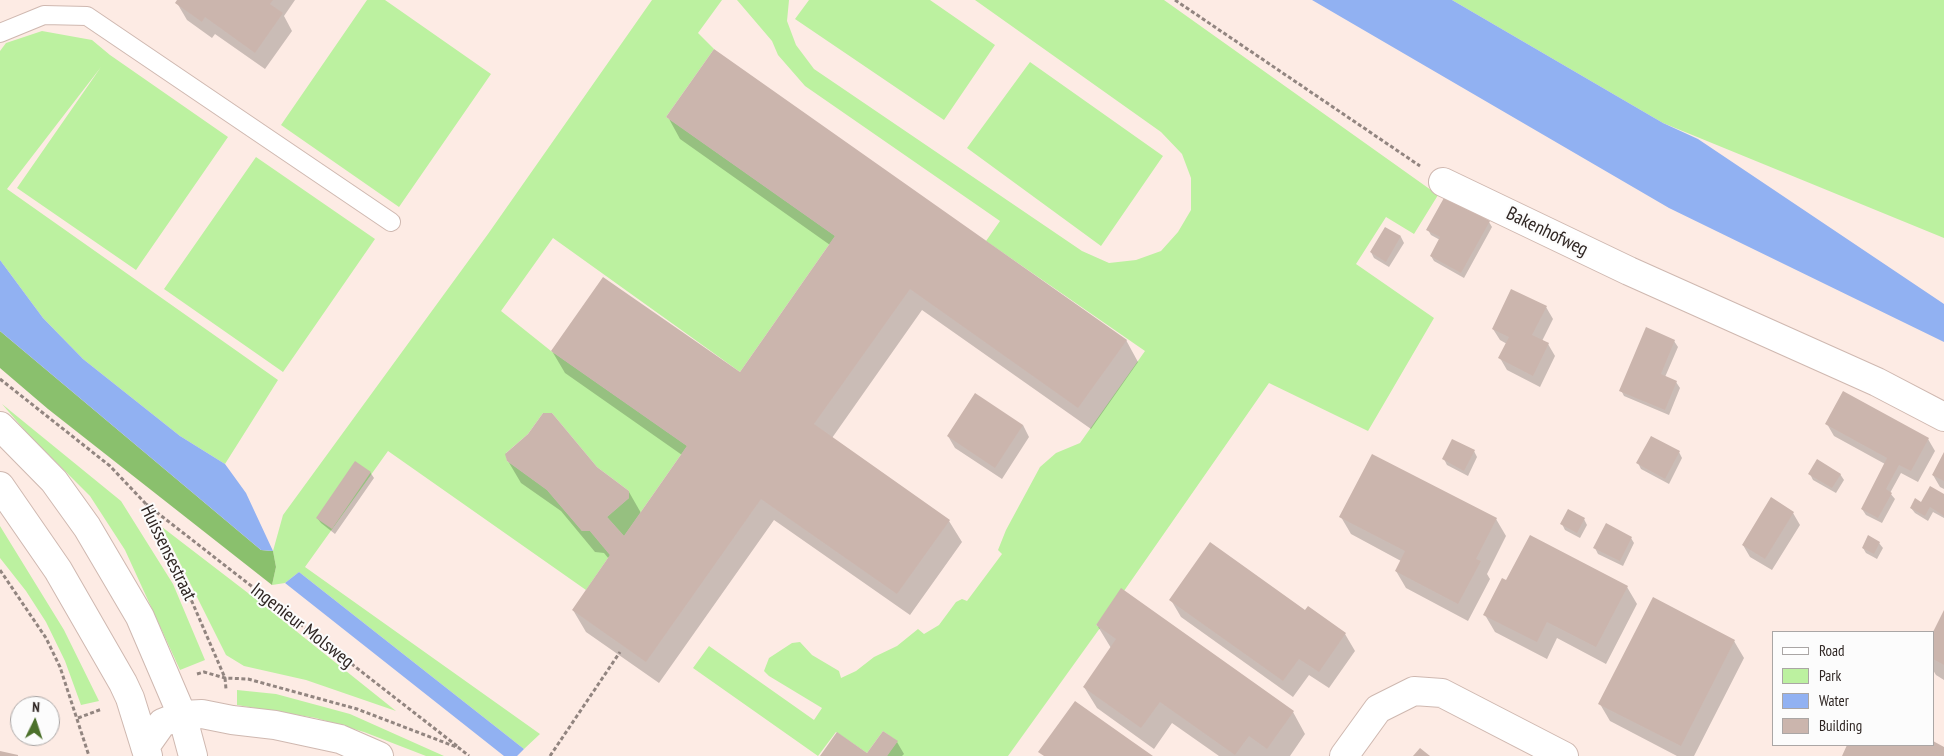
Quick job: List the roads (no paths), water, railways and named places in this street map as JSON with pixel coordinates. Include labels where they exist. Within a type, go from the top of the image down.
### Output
[{"type":"street","name":"Bakenhofweg","points":[[1444,182],[1629,271],[1877,382],[1944,417]]},
{"type":"street","points":[[0,426],[54,481],[88,527],[140,617],[182,715],[193,756]]},
{"type":"street","points":[[0,486],[58,570],[123,683],[149,753]]},
{"type":"street","points":[[1344,756],[1378,709],[1414,691],[1442,693],[1564,756]]},
{"type":"street","points":[[149,753],[162,723],[182,715],[202,714],[275,725],[340,739],[379,756]]},
{"type":"lane","points":[[0,33],[44,15],[87,16],[391,222]]},
{"type":"water","points":[[1312,0],[1452,0],[1663,123],[1698,139],[1944,304],[1944,342],[1669,208]]},
{"type":"water","points":[[0,260],[43,318],[83,359],[180,436],[225,464],[246,493],[273,551],[261,550],[0,331]]},
{"type":"water","points":[[299,572],[524,749],[517,756],[504,756],[285,583]]}]
